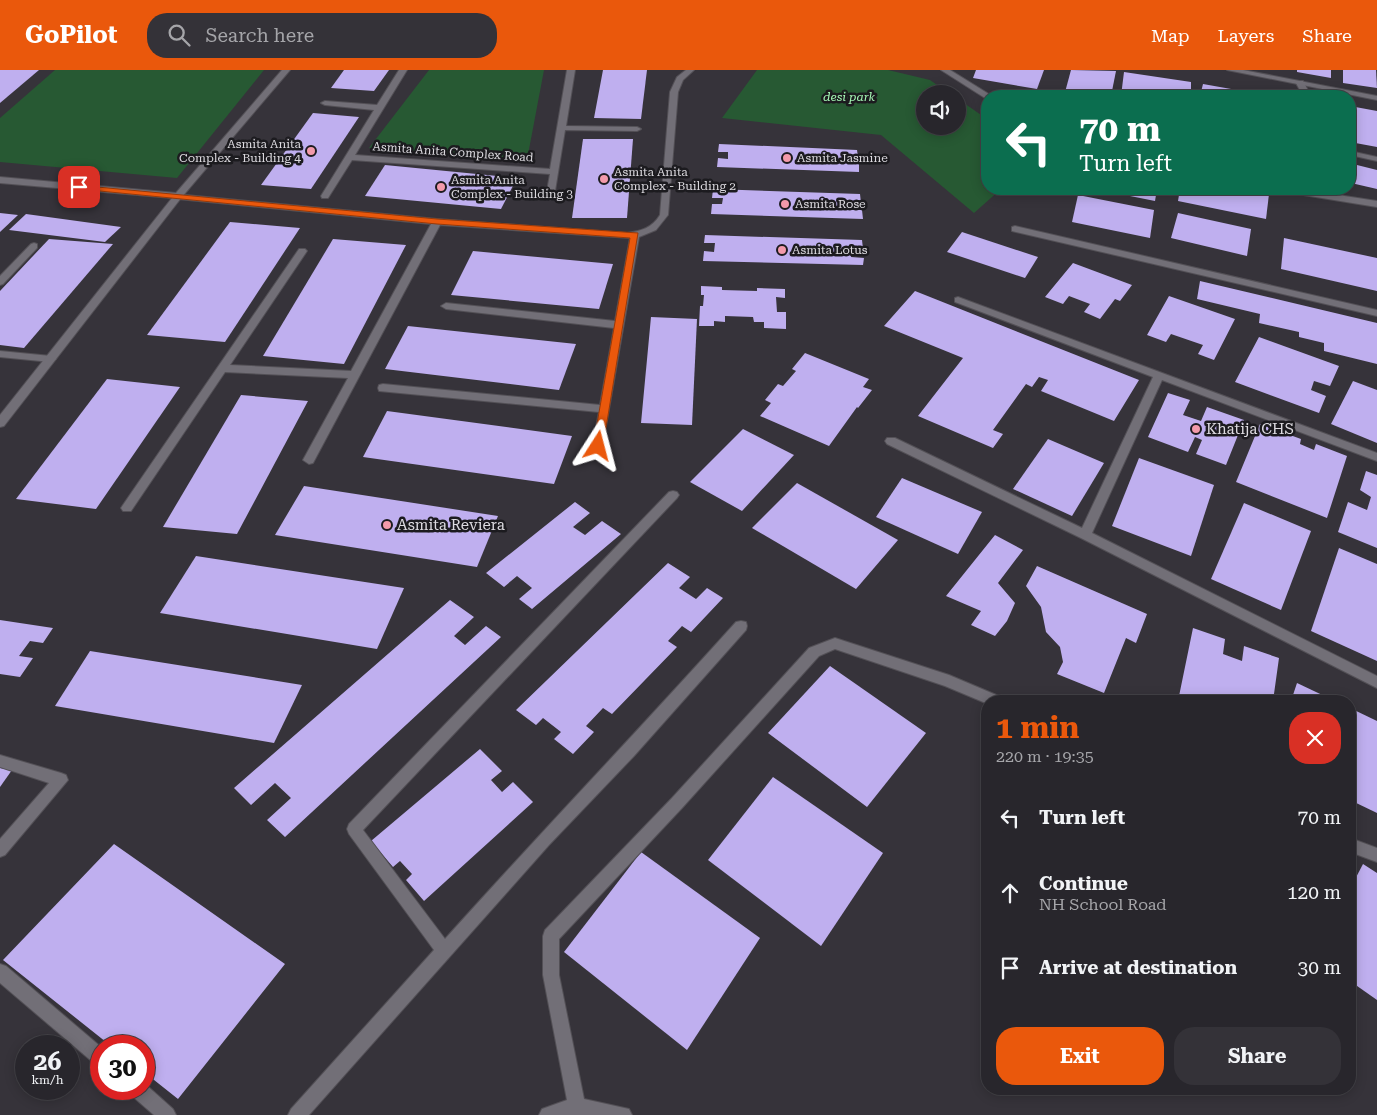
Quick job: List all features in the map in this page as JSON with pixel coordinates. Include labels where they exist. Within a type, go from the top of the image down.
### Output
[{"type":"street","points":[[0,423],[178,196],[286,70]]},
{"type":"street","name":"Asmita Anita Complex Road","points":[[325,196],[403,70]]},
{"type":"street","name":"Asmita Anita Complex Road","points":[[550,197],[571,70]]},
{"type":"street","points":[[0,180],[437,222],[627,236],[635,235],[646,233],[658,226],[664,215],[674,92],[680,79],[690,70]]},
{"type":"street","points":[[945,70],[981,92]]},
{"type":"street","points":[[1231,70],[1336,90]]},
{"type":"street","points":[[1300,83],[1304,90]]},
{"type":"street","points":[[1356,94],[1377,98]]},
{"type":"street","points":[[325,103],[380,108]]},
{"type":"street","points":[[561,128],[637,129]]},
{"type":"street","points":[[1356,154],[1377,159]]},
{"type":"street","name":"Asmita Anita Complex Road","points":[[350,157],[554,172]]},
{"type":"street","points":[[1322,195],[1377,204]]},
{"type":"street","points":[[309,460],[437,222]]},
{"type":"street","points":[[1015,229],[1377,313]]},
{"type":"street","points":[[598,446],[635,235]]},
{"type":"street","points":[[0,282],[34,246]]},
{"type":"street","points":[[127,508],[302,251]]},
{"type":"street","points":[[958,300],[1377,457]]},
{"type":"street","points":[[446,306],[619,324]]},
{"type":"street","points":[[0,354],[51,359]]},
{"type":"street","points":[[222,368],[354,375]]},
{"type":"street","points":[[1085,535],[1159,375]]},
{"type":"street","points":[[383,388],[604,409]]},
{"type":"street","points":[[892,441],[1085,535],[1377,682]]},
{"type":"street","points":[[445,952],[354,829],[673,495]]},
{"type":"street","points":[[297,1115],[544,840],[629,751],[742,626]]},
{"type":"street","points":[[577,1106],[551,975],[551,936],[677,803],[814,652],[835,642],[949,681],[982,695]]},
{"type":"street","points":[[0,761],[61,780],[0,850]]},
{"type":"street","points":[[1356,847],[1377,855]]},
{"type":"street","points":[[0,972],[90,1049]]},
{"type":"street","points":[[149,1100],[167,1115]]},
{"type":"street","points":[[548,1115],[577,1106],[624,1115]]},
{"type":"green space","points":[[55,70],[264,70],[177,178],[0,162],[0,118]]},
{"type":"green space","points":[[429,70],[544,70],[527,160],[369,148]]},
{"type":"green space","name":"desi park","points":[[757,70],[888,70],[930,80],[937,85],[916,85],[916,135],[966,135],[966,105],[981,115],[981,195],[994,195],[974,213],[881,135],[722,118]]},
{"type":"building","points":[[0,70],[39,70],[0,103]]},
{"type":"building","points":[[344,70],[389,70],[374,91],[331,88]]},
{"type":"building","points":[[603,70],[647,70],[641,119],[594,118]]},
{"type":"building","points":[[976,70],[1044,70],[1037,89],[973,78]]},
{"type":"building","points":[[1071,70],[1116,71],[1112,90],[1066,90]]},
{"type":"building","points":[[1297,70],[1331,70],[1331,78],[1297,72]]},
{"type":"building","points":[[1343,70],[1376,70],[1377,88],[1343,83]]},
{"type":"building","points":[[1124,72],[1191,82],[1191,90],[1122,90]]},
{"type":"building","points":[[1203,84],[1237,90],[1202,90]]},
{"type":"building","points":[[1356,107],[1377,111],[1377,147],[1356,143]]},
{"type":"building","name":"Asmita Anita Complex - Building 4","points":[[313,113],[359,117],[311,189],[261,185]]},
{"type":"building","name":"Asmita Anita Complex - Building 2","points":[[583,139],[633,139],[627,218],[572,218]]},
{"type":"building","name":"Asmita Jasmine","points":[[719,144],[857,150],[858,157],[845,157],[846,163],[859,163],[859,172],[717,167],[718,158],[728,159],[728,152],[718,152]]},
{"type":"building","name":"Asmita Anita Complex - Building 3","points":[[385,165],[517,178],[501,209],[365,196]]},
{"type":"building","points":[[1356,165],[1377,170],[1377,189],[1356,184]]},
{"type":"building","name":"Asmita Rose","points":[[713,189],[860,194],[861,203],[848,203],[849,210],[862,210],[863,219],[711,214],[712,204],[722,204],[723,198],[712,198]]},
{"type":"building","points":[[1078,195],[1154,210],[1150,238],[1072,222]]},
{"type":"building","points":[[1125,195],[1156,195],[1155,201]]},
{"type":"building","points":[[1179,195],[1269,195],[1266,219],[1178,201]]},
{"type":"building","points":[[0,213],[18,215],[0,232]]},
{"type":"building","points":[[1178,213],[1251,229],[1247,256],[1171,238]]},
{"type":"building","points":[[26,214],[121,227],[105,242],[9,230]]},
{"type":"building","points":[[230,222],[300,228],[225,342],[147,335]]},
{"type":"building","points":[[962,232],[1038,257],[1025,278],[947,252]]},
{"type":"building","name":"Asmita Lotus","points":[[705,235],[862,240],[863,249],[850,249],[851,257],[864,258],[863,265],[703,261],[704,251],[714,252],[715,243],[704,243]]},
{"type":"building","points":[[1284,238],[1377,258],[1377,291],[1281,269]]},
{"type":"building","points":[[49,239],[113,244],[24,348],[0,345],[0,291]]},
{"type":"building","points":[[333,239],[406,245],[344,364],[263,356]]},
{"type":"building","points":[[473,251],[613,264],[599,309],[451,295]]},
{"type":"building","points":[[1073,263],[1132,285],[1120,301],[1115,299],[1100,319],[1084,312],[1090,304],[1069,296],[1063,304],[1045,297]]},
{"type":"building","points":[[1200,281],[1377,323],[1377,364],[1324,351],[1324,343],[1299,337],[1299,332],[1259,323],[1260,314],[1197,299]]},
{"type":"building","points":[[701,286],[722,287],[722,290],[757,291],[757,288],[785,289],[785,298],[776,297],[777,312],[786,312],[786,329],[764,328],[764,322],[754,322],[753,317],[725,316],[725,322],[714,321],[714,326],[699,326],[700,306],[703,306],[704,295],[701,295]]},
{"type":"building","points":[[915,291],[1139,380],[1114,421],[1041,391],[1048,380],[1039,377],[1032,387],[1026,384],[993,430],[1003,434],[993,448],[918,416],[963,358],[884,326]]},
{"type":"building","points":[[1169,296],[1235,319],[1214,360],[1198,354],[1203,345],[1171,334],[1166,342],[1147,335]]},
{"type":"building","points":[[651,317],[697,319],[692,425],[641,423]]},
{"type":"building","points":[[408,326],[576,344],[559,390],[385,369]]},
{"type":"building","points":[[1259,337],[1339,366],[1330,386],[1314,381],[1311,390],[1326,396],[1319,413],[1235,382]]},
{"type":"building","points":[[805,353],[869,379],[863,387],[872,390],[857,407],[829,446],[760,416],[771,403],[765,400],[778,384],[783,386],[796,371],[792,369]]},
{"type":"building","points":[[107,379],[180,387],[96,509],[16,499]]},
{"type":"building","points":[[1353,381],[1377,390],[1377,443],[1331,424]]},
{"type":"building","name":"Khatija CHS","points":[[1168,393],[1190,400],[1183,415],[1201,421],[1207,407],[1244,420],[1226,465],[1196,454],[1202,440],[1195,437],[1188,452],[1148,437]]},
{"type":"building","points":[[241,395],[308,401],[237,534],[163,527]]},
{"type":"building","points":[[387,411],[572,436],[554,484],[363,457]]},
{"type":"building","points":[[1260,424],[1301,439],[1300,444],[1314,450],[1316,444],[1347,456],[1327,518],[1236,482]]},
{"type":"building","points":[[743,429],[794,455],[742,511],[690,482]]},
{"type":"building","points":[[1048,439],[1104,463],[1072,516],[1013,489]]},
{"type":"building","points":[[1139,458],[1214,485],[1191,556],[1112,526]]},
{"type":"building","points":[[1366,471],[1377,475],[1377,548],[1338,532],[1348,502],[1367,510],[1371,497],[1360,490]]},
{"type":"building","points":[[902,478],[982,512],[958,554],[876,517]]},
{"type":"building","points":[[797,483],[898,540],[856,589],[752,528]]},
{"type":"building","name":"Asmita Reviera","points":[[304,486],[498,516],[477,567],[275,535]]},
{"type":"building","points":[[575,502],[590,513],[573,527],[585,535],[602,521],[621,534],[532,609],[519,599],[532,588],[517,576],[504,587],[486,573]]},
{"type":"building","points":[[1244,503],[1311,531],[1281,610],[1211,579]]},
{"type":"building","points":[[995,535],[1023,550],[998,583],[1015,603],[1007,621],[995,636],[971,625],[981,611],[946,596]]},
{"type":"building","points":[[1339,548],[1377,564],[1377,661],[1311,631]]},
{"type":"building","points":[[196,556],[404,588],[377,649],[160,613]]},
{"type":"building","points":[[668,563],[690,577],[679,588],[696,599],[707,588],[723,598],[691,632],[682,626],[668,641],[677,647],[612,714],[603,708],[586,726],[594,732],[573,754],[554,739],[561,732],[543,718],[536,725],[516,710]]},
{"type":"building","points":[[1037,566],[1147,614],[1136,643],[1126,638],[1104,693],[1057,674],[1063,662],[1060,647],[1046,632],[1041,607],[1026,586]]},
{"type":"building","points":[[450,600],[474,617],[454,636],[465,645],[486,626],[501,637],[285,837],[267,820],[291,798],[275,783],[251,805],[234,788]]},
{"type":"building","points":[[0,620],[53,628],[43,643],[30,641],[19,656],[33,658],[20,677],[0,674]]},
{"type":"building","points":[[1193,628],[1225,639],[1223,654],[1242,661],[1244,646],[1279,658],[1274,695],[1179,695]]},
{"type":"building","points":[[90,651],[302,685],[274,743],[55,706]]},
{"type":"building","points":[[830,666],[926,733],[867,807],[768,733]]},
{"type":"building","points":[[1297,683],[1322,695],[1293,695]]},
{"type":"building","points":[[1356,711],[1377,721],[1377,813],[1356,803]]},
{"type":"building","points":[[480,749],[502,771],[491,780],[502,792],[513,782],[533,802],[424,901],[406,880],[412,874],[400,861],[393,867],[371,841]]},
{"type":"building","points":[[0,768],[12,770],[0,787]]},
{"type":"building","points":[[773,777],[883,853],[821,946],[708,860]]},
{"type":"building","points":[[114,844],[285,964],[178,1099],[155,1081],[155,1035],[97,1035],[3,960]]},
{"type":"building","points":[[641,852],[760,938],[687,1050],[564,952]]},
{"type":"building","points":[[1363,864],[1377,873],[1377,1000],[1356,985],[1356,877]]},
{"type":"place","name":"Asmita Anita Complex - Building 4","points":[[311,151]]},
{"type":"place","name":"Asmita Jasmine","points":[[787,158]]},
{"type":"place","name":"Asmita Anita Complex - Building 2","points":[[604,179]]},
{"type":"place","name":"Asmita Anita Complex - Building 3","points":[[441,187]]},
{"type":"place","name":"Asmita Rose","points":[[785,204]]},
{"type":"place","name":"Asmita Lotus","points":[[782,250]]},
{"type":"place","name":"Khatija CHS","points":[[1196,429]]},
{"type":"place","name":"Asmita Reviera","points":[[387,525]]},
{"type":"route","points":[[79,187],[437,222],[627,236],[635,235],[598,446]]}]
